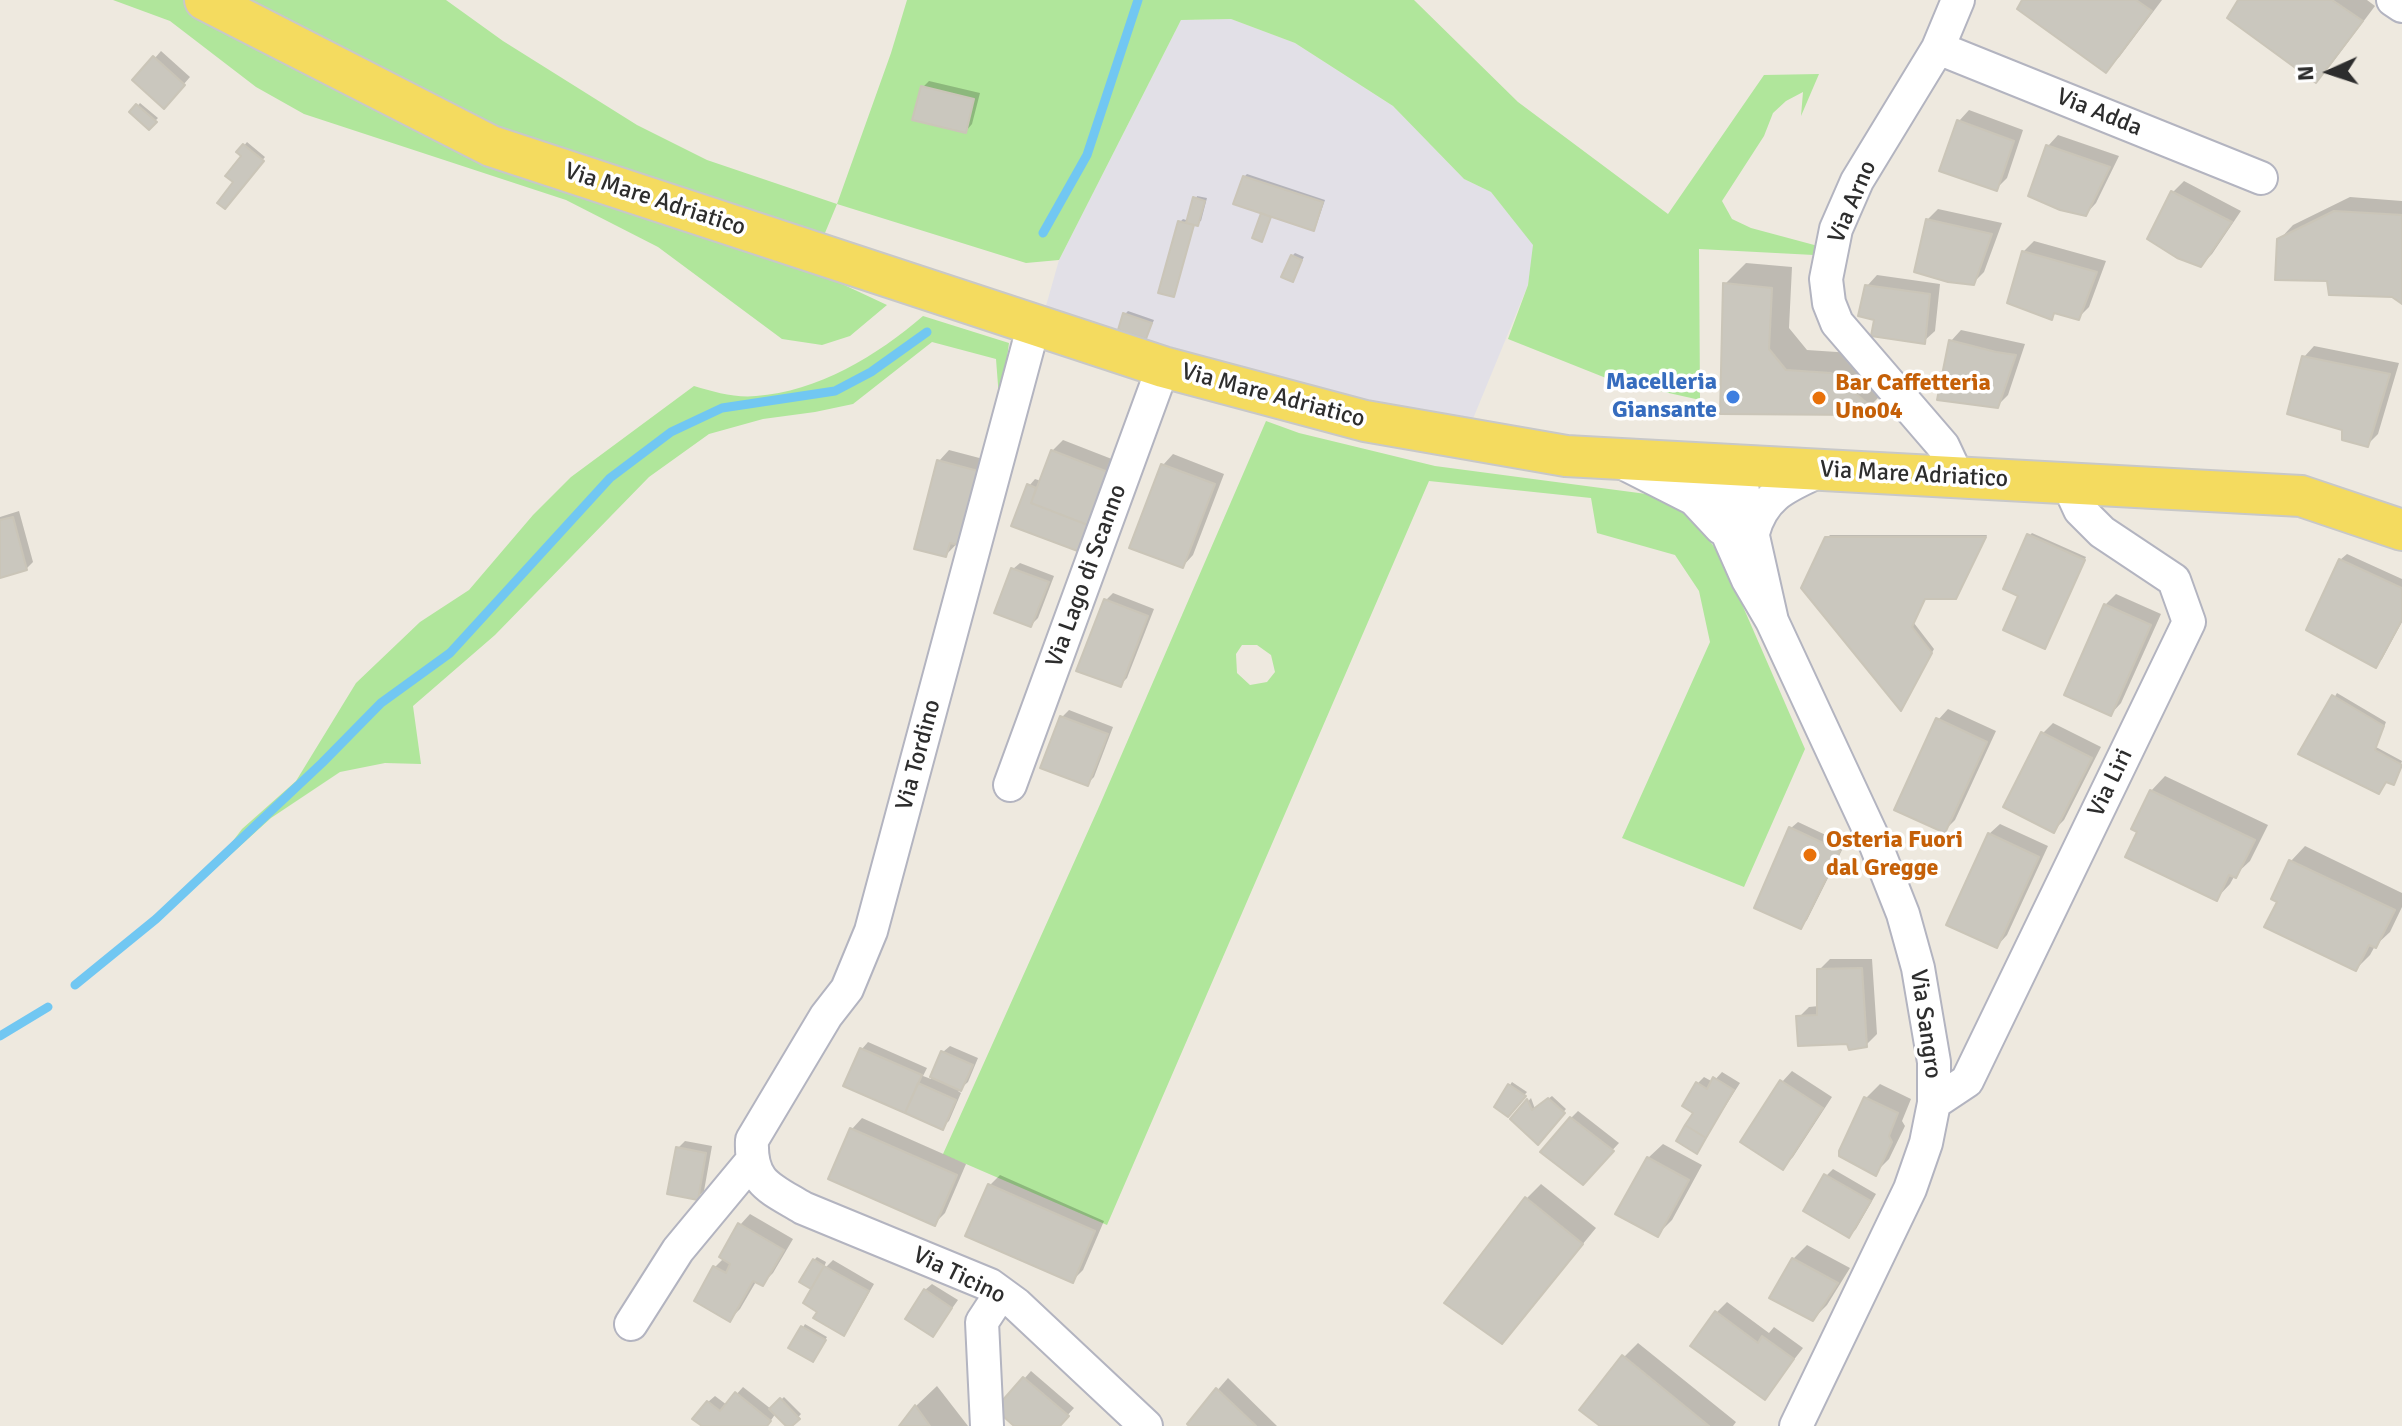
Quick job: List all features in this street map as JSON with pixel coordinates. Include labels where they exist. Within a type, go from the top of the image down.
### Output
[{"type":"main road","name":"Via Mare Adriatico","points":[[205,0],[491,146],[1163,367],[1365,421],[1566,456],[2301,496],[2402,530]]},
{"type":"street","name":"Via Arno","points":[[1958,0],[1938,48],[1857,181],[1836,229],[1826,279],[1829,303],[1837,323],[1943,446],[1958,478]]},
{"type":"street","points":[[2393,0],[2402,6]]},
{"type":"street","name":"Via Adda","points":[[1938,48],[2261,178]]},
{"type":"street","name":"Via Tordino","points":[[751,1162],[752,1140],[826,1016],[847,989],[871,931],[1034,324]]},
{"type":"street","name":"Via Lago di Scanno","points":[[1010,785],[1163,367]]},
{"type":"street","name":"Via Sangro","points":[[1611,458],[1694,499],[1740,535]]},
{"type":"street","name":"Via Sangro","points":[[1715,464],[1712,484],[1714,503],[1740,535],[1748,580],[1772,621],[1873,838],[1903,914],[1918,968],[1934,1062],[1934,1103],[1926,1143],[1910,1189],[1796,1426]]},
{"type":"street","points":[[1740,535],[1763,506],[1782,490],[1822,470]]},
{"type":"street","name":"Via Liri","points":[[1934,1103],[1967,1081],[2189,622],[2174,580],[2102,532],[2080,510],[2068,484]]},
{"type":"street","points":[[631,1324],[678,1250],[751,1162]]},
{"type":"street","name":"Via Ticino","points":[[751,1162],[759,1178],[803,1208],[990,1285],[1016,1304],[1146,1426]]},
{"type":"street","points":[[987,1426],[982,1322],[1001,1293]]},
{"type":"shaded area","points":[[1231,19],[1295,43],[1393,106],[1464,179],[1491,192],[1534,245],[1528,285],[1470,426],[1271,383],[1042,320],[1059,260],[1181,20]]},
{"type":"green space","points":[[113,0],[446,0],[503,41],[637,125],[707,160],[837,204],[810,269],[887,305],[850,336],[822,345],[782,339],[658,247],[566,200],[304,114],[256,87],[170,21]]},
{"type":"green space","points":[[907,0],[1414,0],[1518,102],[1668,214],[1764,75],[1819,74],[1801,116],[1803,92],[1773,113],[1764,136],[1722,201],[1732,219],[1751,228],[1818,246],[1814,255],[1699,249],[1700,400],[1611,380],[1508,339],[1528,285],[1533,245],[1491,192],[1464,179],[1393,106],[1295,43],[1231,19],[1181,20],[1059,260],[1026,263],[837,204]]},
{"type":"green space","points":[[923,316],[1009,343],[1000,411],[996,359],[932,342],[853,404],[763,419],[709,434],[649,477],[495,635],[413,706],[421,764],[385,763],[340,772],[271,818],[205,878],[242,829],[296,781],[356,683],[420,622],[469,590],[533,515],[571,477],[694,386],[748,396],[802,387],[846,369]]},
{"type":"green space","points":[[1266,421],[1299,433],[1435,466],[1654,495],[1694,520],[1721,556],[1805,749],[1744,887],[1622,838],[1710,642],[1699,591],[1675,555],[1597,533],[1591,498],[1429,481],[1107,1225],[943,1154],[1098,809]],"holes":[[[1242,645],[1257,645],[1271,655],[1275,672],[1267,682],[1250,685],[1237,673],[1236,654]]]},
{"type":"building","points":[[2022,0],[2136,0],[2152,11],[2106,73],[2017,9]]},
{"type":"building","points":[[2238,0],[2332,0],[2363,21],[2316,83],[2227,18]]},
{"type":"building","points":[[153,56],[185,85],[164,109],[132,80]]},
{"type":"building","points":[[921,86],[974,99],[966,133],[912,120]]},
{"type":"building","points":[[136,104],[157,122],[149,130],[129,112]]},
{"type":"building","points":[[1957,120],[2014,141],[1997,191],[1939,171]]},
{"type":"building","points":[[243,144],[264,161],[225,209],[217,203],[233,182],[225,176],[241,156],[236,152]]},
{"type":"building","points":[[2046,145],[2110,167],[2086,216],[2060,210],[2028,196]]},
{"type":"building","points":[[1243,176],[1323,202],[1314,231],[1233,204]]},
{"type":"building","points":[[2171,191],[2232,222],[2201,267],[2177,258],[2147,239]]},
{"type":"building","points":[[1193,197],[1205,201],[1198,226],[1186,223]]},
{"type":"building","points":[[2334,211],[2402,215],[2402,304],[2392,297],[2329,295],[2327,281],[2275,280],[2277,239]]},
{"type":"building","points":[[1261,213],[1271,217],[1262,242],[1252,238]]},
{"type":"building","points":[[1926,219],[1992,234],[1974,285],[1948,282],[1914,272]]},
{"type":"building","points":[[1178,221],[1194,225],[1174,297],[1158,293]]},
{"type":"building","points":[[2022,251],[2097,272],[2079,320],[2054,313],[2052,320],[2007,303]]},
{"type":"building","points":[[1291,255],[1302,260],[1293,282],[1281,277]]},
{"type":"building","points":[[1723,283],[1772,288],[1769,349],[1786,370],[1831,373],[1868,404],[1864,415],[1720,414]]},
{"type":"building","points":[[1865,285],[1930,294],[1925,344],[1871,336],[1874,320],[1858,316]]},
{"type":"building","points":[[1123,313],[1152,323],[1146,339],[1118,330]]},
{"type":"building","points":[[1949,340],[2016,355],[1998,408],[1937,400]]},
{"type":"building","points":[[2302,356],[2390,374],[2368,447],[2342,440],[2342,430],[2287,414]]},
{"type":"building","points":[[1051,450],[1113,474],[1093,527],[1031,503]]},
{"type":"building","points":[[937,460],[978,471],[958,545],[950,543],[946,557],[914,549]]},
{"type":"building","points":[[1161,464],[1215,484],[1183,568],[1129,548]]},
{"type":"building","points":[[1027,484],[1036,488],[1031,503],[1093,527],[1083,553],[1011,526]]},
{"type":"building","points":[[13,517],[27,570],[0,578],[0,520]]},
{"type":"building","points":[[2027,534],[2085,560],[2045,649],[2003,630],[2018,596],[2003,589]]},
{"type":"building","points":[[1825,537],[1986,537],[1956,599],[1925,599],[1912,627],[1932,653],[1901,711],[1801,588]]},
{"type":"building","points":[[2339,559],[2402,588],[2402,620],[2376,668],[2306,630]]},
{"type":"building","points":[[1011,568],[1049,582],[1031,627],[994,613]]},
{"type":"building","points":[[1104,599],[1148,616],[1121,687],[1076,671]]},
{"type":"building","points":[[2104,604],[2151,625],[2111,716],[2064,695]]},
{"type":"building","points":[[2332,695],[2384,726],[2375,750],[2402,765],[2394,785],[2386,782],[2379,794],[2298,754]]},
{"type":"building","points":[[1060,716],[1108,734],[1088,786],[1040,768]]},
{"type":"building","points":[[1936,718],[1987,742],[1945,833],[1894,810]]},
{"type":"building","points":[[2041,732],[2092,758],[2054,833],[2003,807]]},
{"type":"building","points":[[2150,790],[2255,840],[2236,878],[2229,875],[2217,901],[2125,857],[2137,832],[2131,829]]},
{"type":"building","points":[[1789,827],[1840,851],[1801,929],[1754,908]]},
{"type":"building","points":[[1988,833],[2039,857],[1997,948],[1946,925]]},
{"type":"building","points":[[2289,860],[2395,910],[2376,948],[2369,945],[2356,971],[2264,927],[2277,902],[2271,899]]},
{"type":"building","points":[[1862,968],[1867,1047],[1849,1050],[1847,1044],[1798,1046],[1796,1016],[1817,1015],[1817,969]]},
{"type":"building","points":[[860,1048],[922,1075],[905,1113],[843,1086]]},
{"type":"building","points":[[941,1051],[973,1065],[961,1091],[930,1077]]},
{"type":"building","points":[[1713,1077],[1734,1090],[1706,1138],[1685,1125],[1693,1113],[1682,1106],[1696,1082],[1707,1089]]},
{"type":"building","points":[[1780,1080],[1823,1108],[1783,1170],[1740,1142]]},
{"type":"building","points":[[918,1083],[956,1100],[943,1130],[905,1113]]},
{"type":"building","points":[[1508,1084],[1526,1096],[1508,1117],[1494,1107]]},
{"type":"building","points":[[1864,1097],[1898,1113],[1889,1136],[1892,1142],[1876,1176],[1839,1156]]},
{"type":"building","points":[[1548,1098],[1565,1113],[1538,1145],[1510,1119],[1527,1099],[1532,1110]]},
{"type":"building","points":[[1570,1117],[1614,1151],[1583,1185],[1540,1152]]},
{"type":"building","points":[[1685,1125],[1706,1138],[1697,1154],[1676,1141]]},
{"type":"building","points":[[850,1128],[957,1175],[935,1226],[828,1179]]},
{"type":"building","points":[[676,1147],[706,1153],[698,1200],[667,1194]]},
{"type":"building","points":[[1647,1157],[1689,1180],[1658,1237],[1615,1214]]},
{"type":"building","points":[[1824,1174],[1871,1201],[1849,1238],[1803,1211]]},
{"type":"building","points":[[988,1184],[1095,1231],[1073,1283],[965,1236]]},
{"type":"building","points":[[1525,1197],[1583,1244],[1502,1344],[1444,1303]]},
{"type":"building","points":[[738,1223],[784,1250],[763,1286],[753,1281],[730,1322],[694,1301],[713,1266],[726,1273],[730,1264],[719,1257]]},
{"type":"building","points":[[1792,1258],[1838,1283],[1813,1321],[1769,1298]]},
{"type":"building","points":[[813,1259],[824,1266],[811,1289],[799,1282]]},
{"type":"building","points":[[824,1266],[869,1291],[844,1336],[813,1318],[817,1312],[803,1303]]},
{"type":"building","points":[[924,1289],[952,1308],[933,1337],[905,1319]]},
{"type":"building","points":[[1715,1311],[1758,1343],[1762,1336],[1794,1359],[1765,1400],[1690,1346]]},
{"type":"building","points":[[801,1326],[826,1340],[813,1362],[788,1348]]},
{"type":"building","points":[[1622,1355],[1709,1426],[1600,1426],[1579,1410]]},
{"type":"building","points":[[1023,1377],[1069,1416],[1060,1426],[1014,1426],[995,1409]]},
{"type":"building","points":[[1216,1388],[1256,1426],[1189,1426],[1187,1424]]},
{"type":"building","points":[[735,1392],[771,1421],[767,1426],[702,1426],[692,1419],[707,1401],[720,1411]]},
{"type":"building","points":[[780,1398],[800,1419],[792,1426],[786,1426],[769,1409]]},
{"type":"building","points":[[915,1405],[930,1426],[899,1426]]},
{"type":"waterway","points":[[1043,233],[1087,155],[1138,0]]},
{"type":"waterway","points":[[75,985],[156,919],[322,763],[381,703],[450,653],[610,478],[671,432],[722,408],[835,391],[871,372],[927,332]]},
{"type":"waterway","points":[[0,1036],[48,1007]]},
{"type":"place","name":"Macelleria Giansante","points":[[1733,397]]},
{"type":"place","name":"Bar Caffetteria Uno04","points":[[1819,398]]},
{"type":"place","name":"Osteria Fuori dal Gregge","points":[[1810,855]]}]
